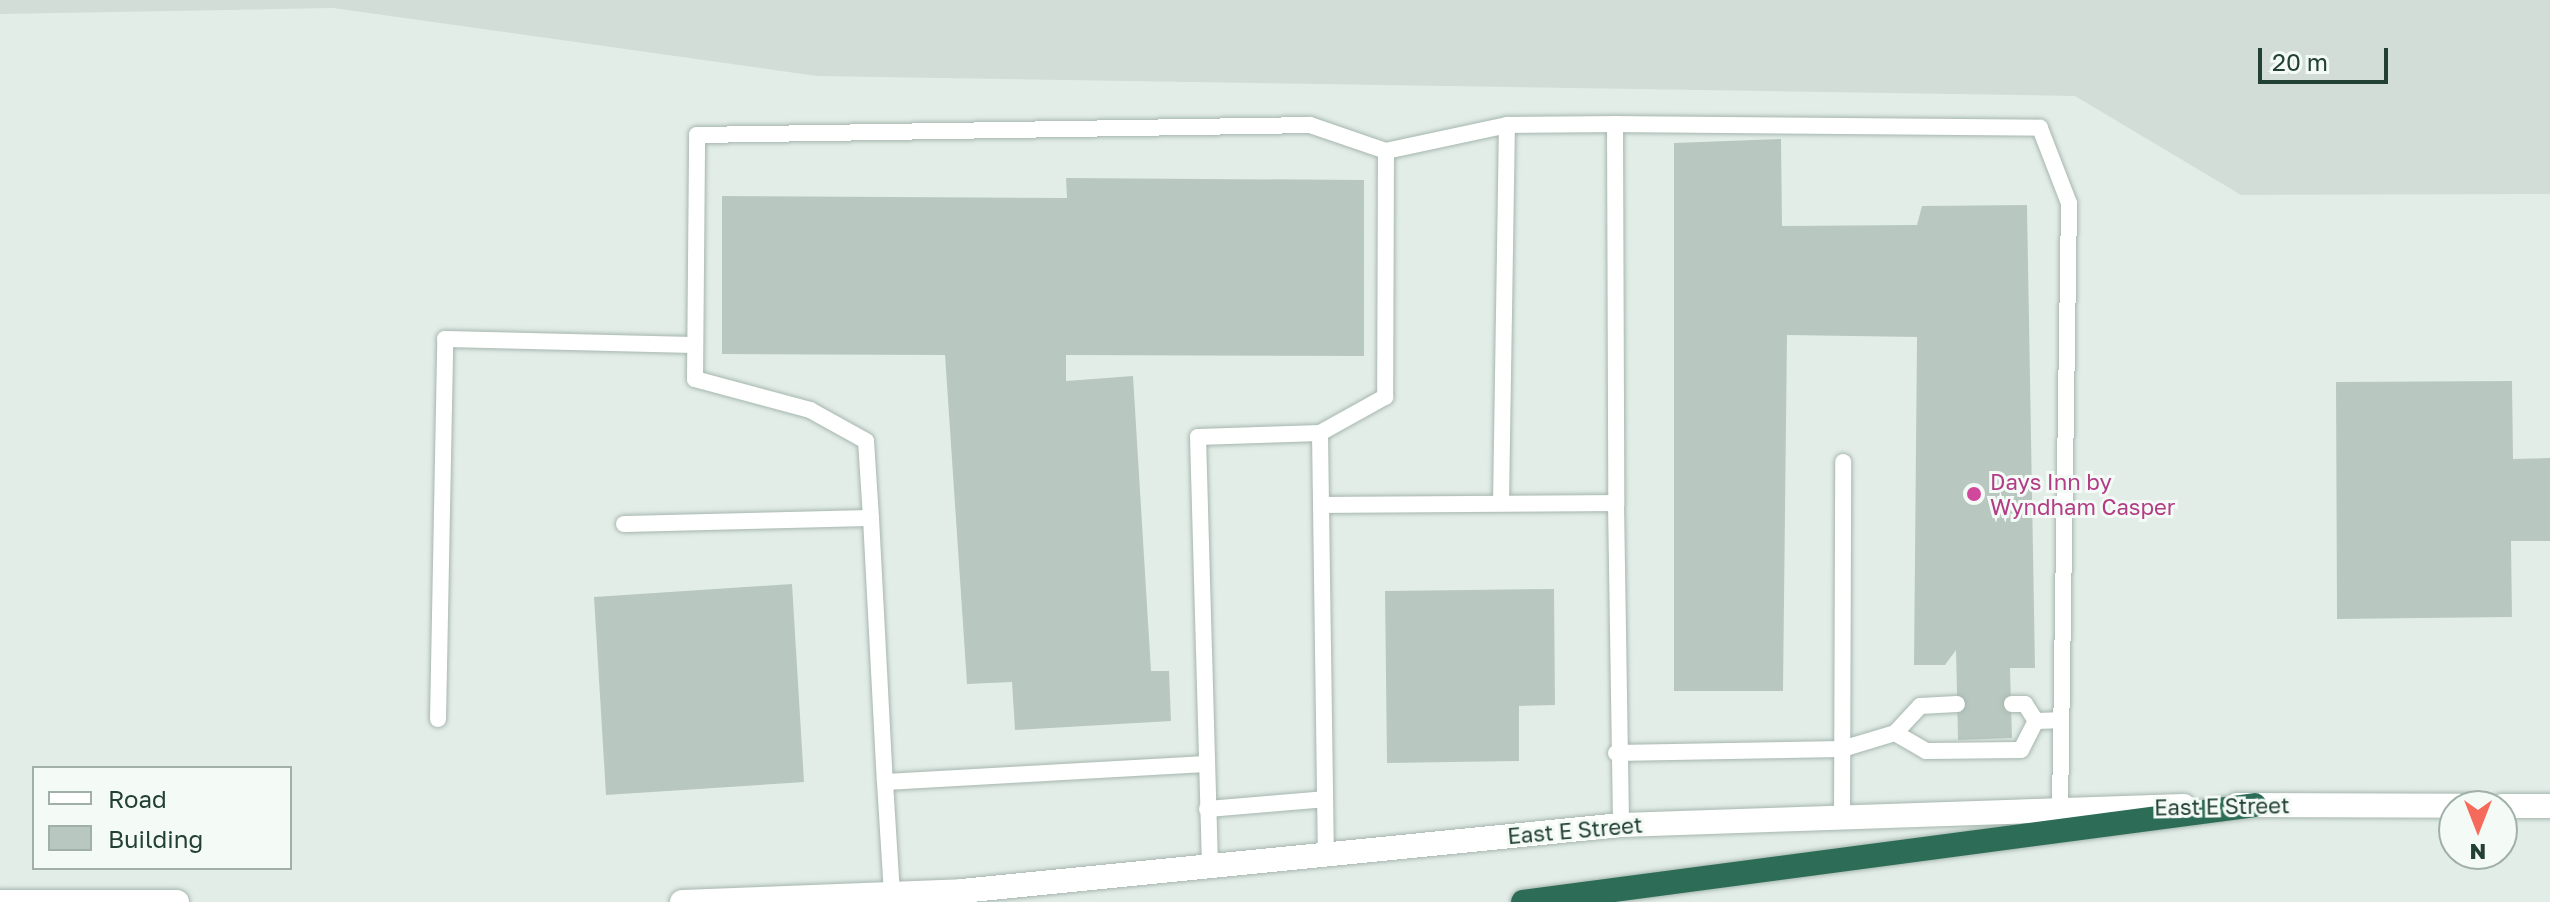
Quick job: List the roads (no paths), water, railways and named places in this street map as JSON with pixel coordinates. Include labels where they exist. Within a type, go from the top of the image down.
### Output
[{"type":"highway","points":[[1523,902],[2255,805]]},
{"type":"main road","name":"East E Street","points":[[682,902],[892,894],[1621,825],[1842,813],[2255,805],[2438,806]]},
{"type":"main road","points":[[2518,806],[2550,806]]},
{"type":"main road","points":[[0,902],[177,902]]},
{"type":"lane","points":[[1615,124],[1616,753],[1621,825]]},
{"type":"lane","points":[[892,894],[866,441],[810,410],[695,379],[697,135],[1310,125],[1386,151],[1507,125],[2040,128],[2069,203],[2060,808]]},
{"type":"lane","points":[[1501,503],[1507,125]]},
{"type":"lane","points":[[1210,866],[1198,437],[1320,433],[1385,397],[1386,151]]},
{"type":"lane","points":[[438,719],[445,339],[695,345]]},
{"type":"lane","points":[[1320,433],[1326,854]]},
{"type":"lane","points":[[1842,813],[1843,462]]},
{"type":"lane","points":[[1321,505],[1616,503]]},
{"type":"lane","points":[[624,524],[871,518]]},
{"type":"lane","points":[[1616,753],[1842,749],[1895,733],[1920,706],[1957,704]]},
{"type":"lane","points":[[2012,704],[2025,704],[2036,721]]},
{"type":"lane","points":[[2036,721],[2059,720]]},
{"type":"lane","points":[[1895,733],[1926,751],[2021,750],[2036,721]]},
{"type":"lane","points":[[885,782],[1206,764]]},
{"type":"lane","points":[[1207,809],[1325,799]]},
{"type":"place","name":"Days Inn by Wyndham Casper","points":[[1974,494]]}]
